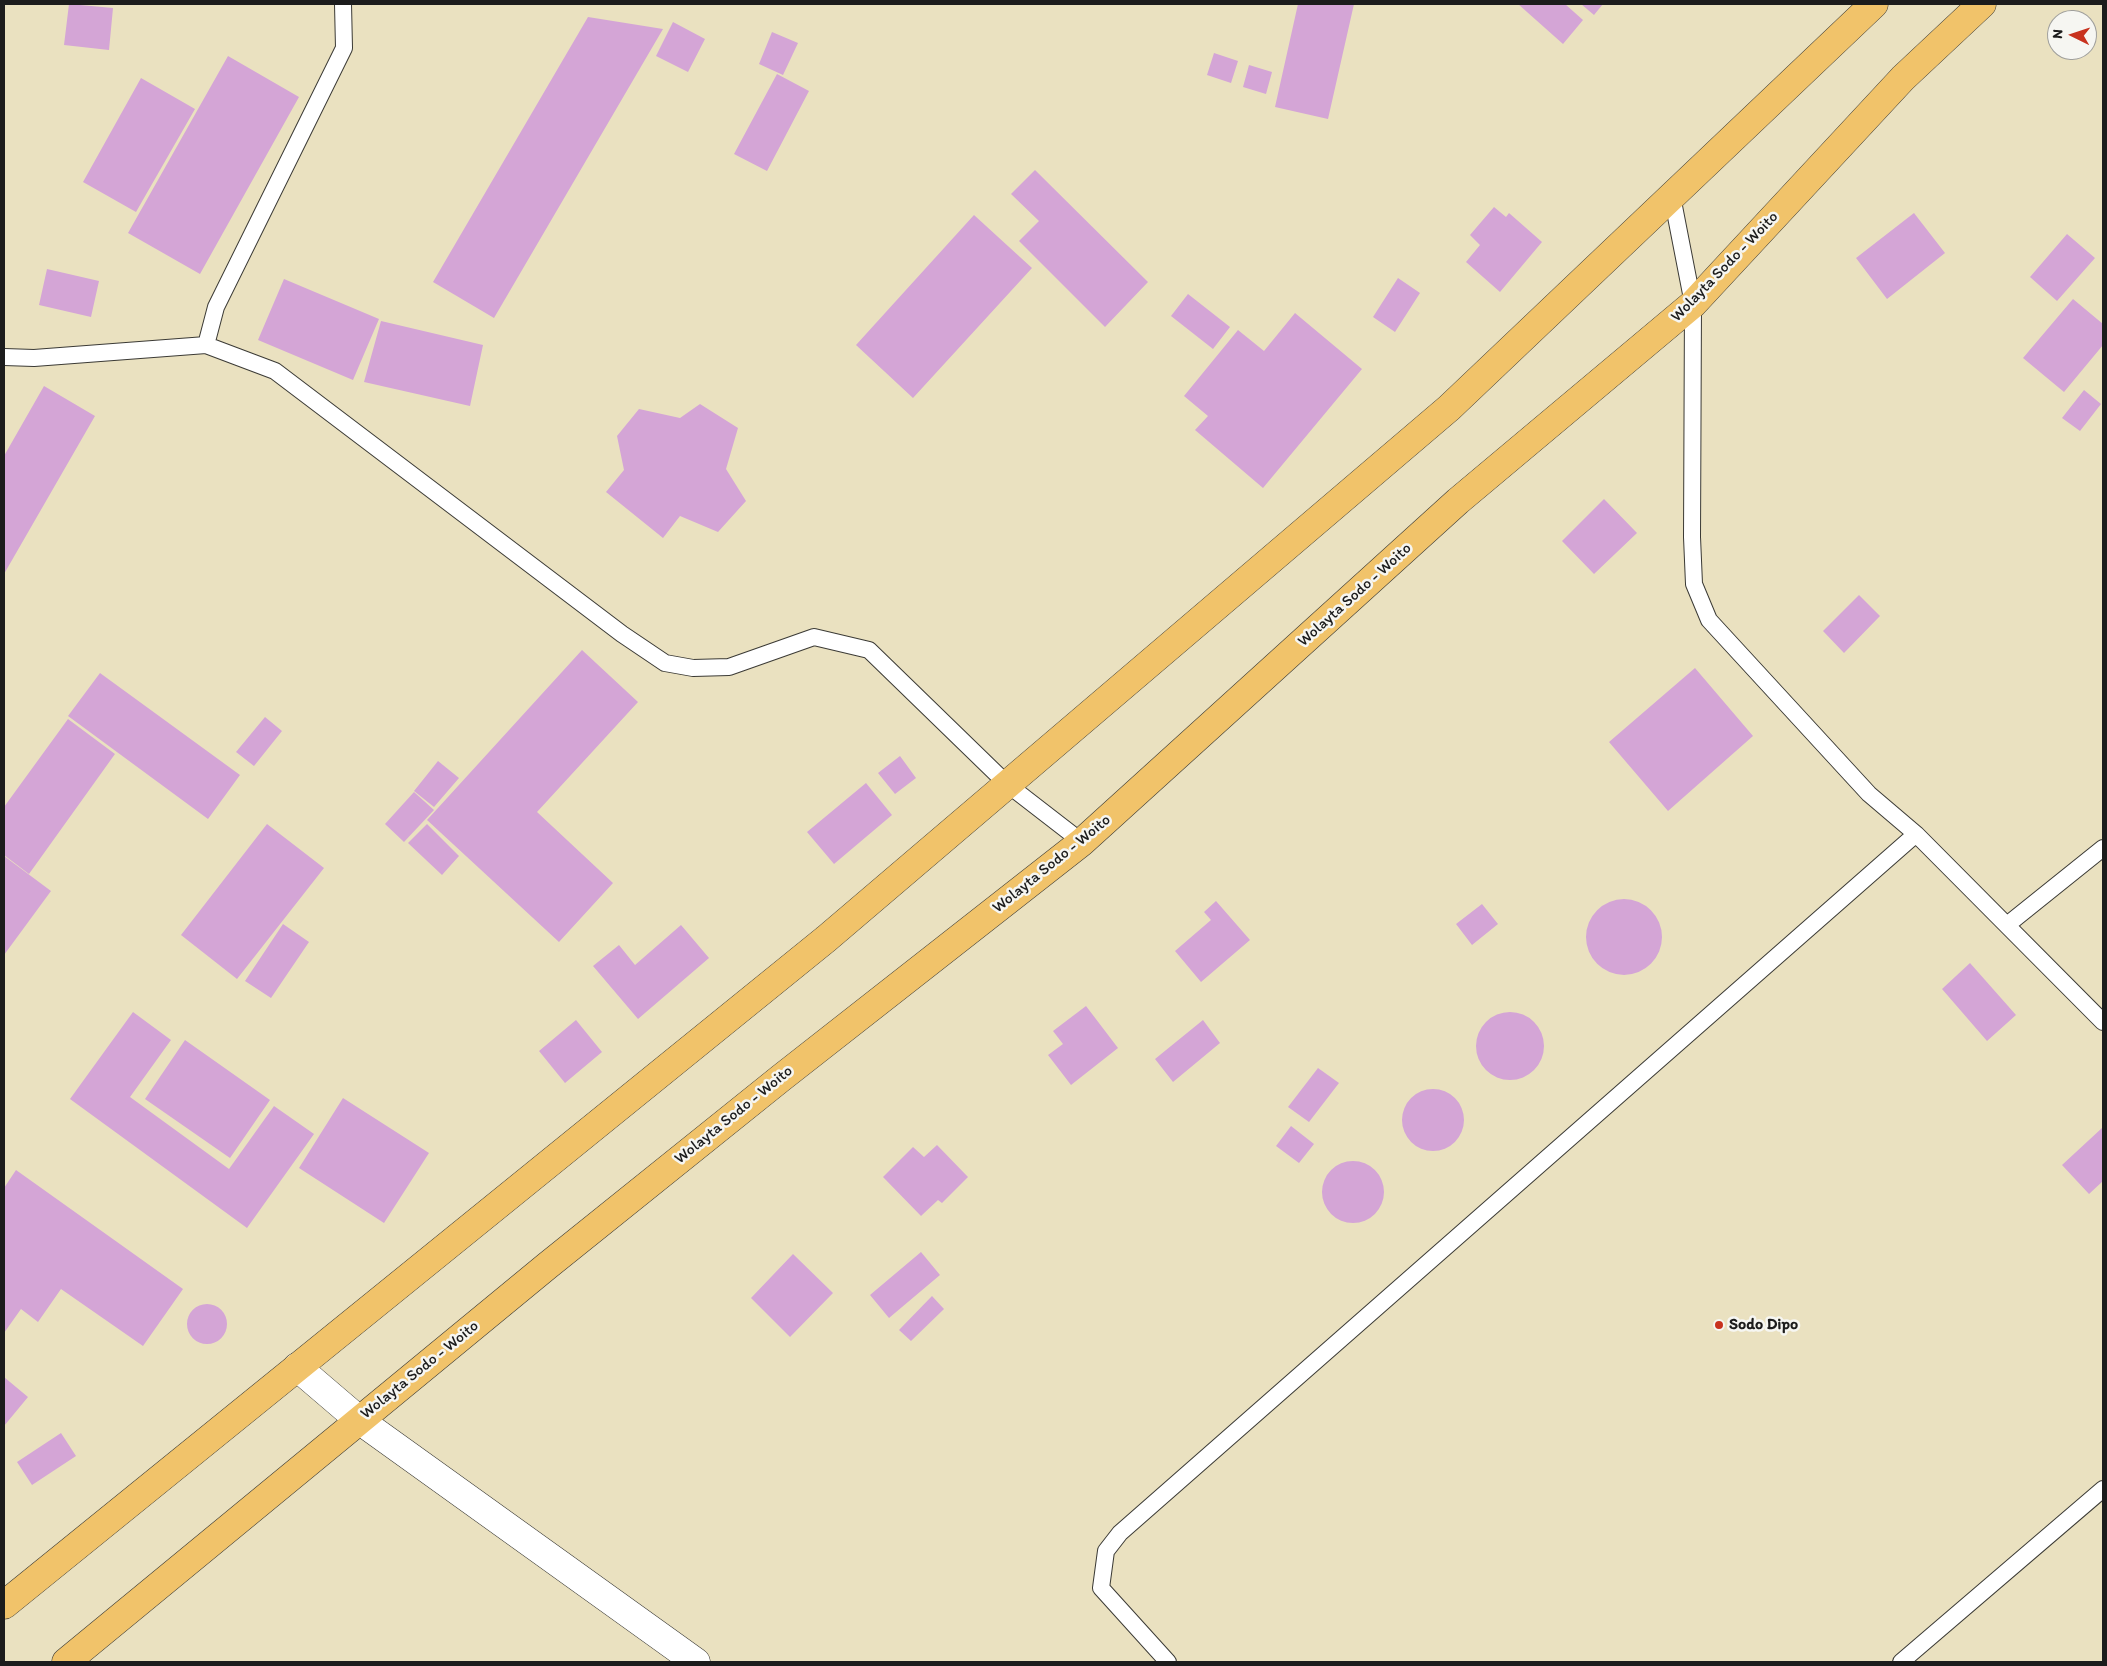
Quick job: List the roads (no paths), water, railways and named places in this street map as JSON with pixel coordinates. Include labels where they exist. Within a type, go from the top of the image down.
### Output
[{"type":"highway","points":[[4,1605],[818,946],[1449,408],[1874,4]]},
{"type":"highway","name":"Wolayta Sodo - Woito","points":[[66,1662],[358,1420],[781,1078],[1082,842],[1458,501],[1693,304],[1903,78],[1982,4]]},
{"type":"street","points":[[297,1367],[358,1420],[696,1662]]},
{"type":"lane","points":[[206,345],[216,307],[344,48],[343,4]]},
{"type":"lane","points":[[1672,196],[1693,304],[1692,537],[1694,584],[1709,620],[1869,794],[1916,834],[2103,1022]]},
{"type":"lane","points":[[4,357],[34,358],[206,345],[275,371],[622,634],[665,663],[693,668],[729,668],[814,637],[870,650],[1007,784],[1082,842]]},
{"type":"lane","points":[[1168,1662],[1101,1588],[1106,1552],[1120,1533],[1916,834]]},
{"type":"lane","points":[[2008,925],[2103,848]]},
{"type":"lane","points":[[1900,1662],[2103,1489]]},
{"type":"place","name":"Sodo Dipo","points":[[1719,1325]]}]
